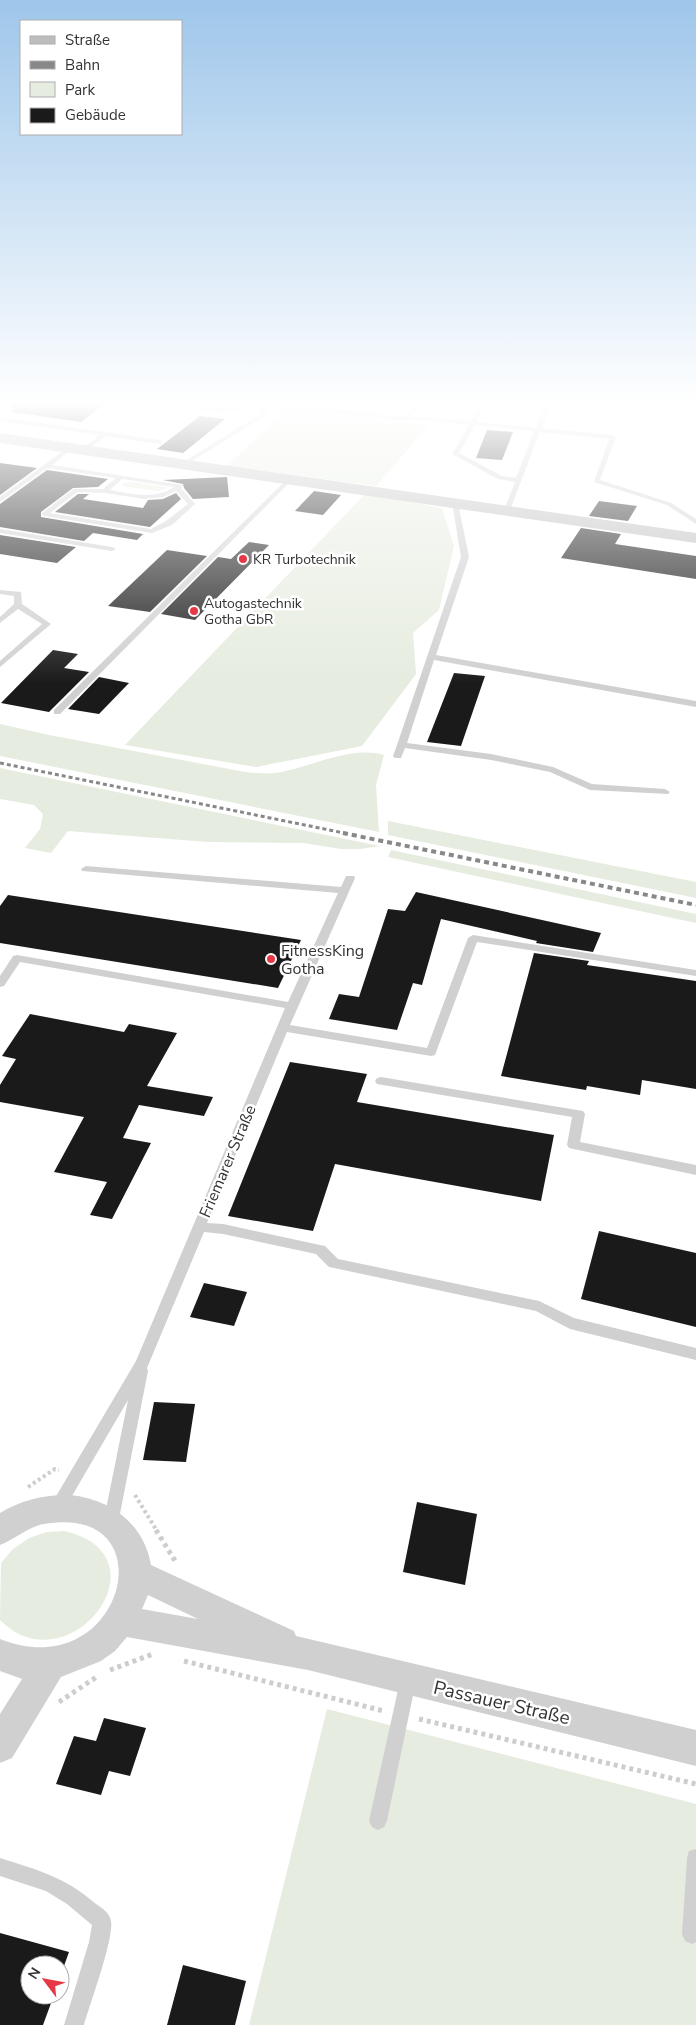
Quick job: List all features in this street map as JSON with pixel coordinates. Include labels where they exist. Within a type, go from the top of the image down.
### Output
[{"type":"street","points":[[408,496],[696,538]]},
{"type":"street","points":[[0,1531],[6,1525],[31,1513],[57,1508],[82,1510],[104,1518],[121,1532],[132,1552],[137,1574],[132,1598],[121,1621],[102,1642],[77,1656],[50,1664],[23,1663],[0,1655]]},
{"type":"street","name":"Passauer Straße","points":[[137,1574],[308,1654]]},
{"type":"street","name":"Passauer Straße","points":[[121,1621],[308,1654],[696,1748]]},
{"type":"street","points":[[0,1746],[50,1664]]},
{"type":"lane","points":[[69,496],[44,514],[152,530],[169,524],[192,504],[184,496]]},
{"type":"lane","points":[[136,496],[158,496]]},
{"type":"lane","points":[[57,712],[274,496]]},
{"type":"lane","points":[[507,510],[512,496]]},
{"type":"lane","points":[[642,496],[669,504],[696,522]]},
{"type":"lane","points":[[398,756],[465,557],[455,502]]},
{"type":"lane","points":[[0,531],[112,549]]},
{"type":"lane","points":[[0,592],[18,594],[18,605],[0,621]]},
{"type":"lane","points":[[0,665],[47,624],[18,605]]},
{"type":"lane","points":[[431,657],[696,704]]},
{"type":"lane","points":[[401,745],[491,757],[553,770],[590,787],[665,792]]},
{"type":"lane","points":[[86,869],[344,890]]},
{"type":"lane","name":"Friemarer Straße","points":[[142,1363],[292,1006],[350,878]]},
{"type":"lane","points":[[284,1028],[431,1052],[473,938],[696,973]]},
{"type":"lane","points":[[0,984],[17,958],[292,1006]]},
{"type":"lane","points":[[381,1081],[579,1114],[573,1145],[696,1170]]},
{"type":"lane","points":[[200,1227],[223,1229],[320,1250],[334,1263],[539,1306],[570,1323],[696,1354]]},
{"type":"lane","points":[[57,1508],[142,1363]]},
{"type":"lane","points":[[111,1524],[142,1363]]},
{"type":"lane","points":[[378,1821],[408,1679]]},
{"type":"lane","points":[[692,1934],[696,1858]]},
{"type":"lane","points":[[0,1866],[50,1884],[74,1897],[102,1921],[100,1942],[74,2025]]},
{"type":"path","points":[[22,1710],[41,1715],[102,1674],[154,1654]]},
{"type":"path","points":[[176,1659],[401,1715],[696,1784]]},
{"type":"green space","points":[[364,496],[373,496],[442,508],[454,546],[439,610],[413,633],[416,674],[362,746],[256,767],[125,745]]},
{"type":"green space","points":[[0,724],[253,773],[276,773],[330,758],[357,753],[384,755],[376,785],[379,832],[0,756]]},
{"type":"green space","points":[[0,768],[380,846],[341,849],[304,843],[208,842],[68,831],[51,853],[25,848],[40,829],[43,814],[34,805],[0,799]]},
{"type":"green space","points":[[388,821],[696,882],[696,898],[388,835]]},
{"type":"green space","points":[[391,850],[696,914],[696,923],[388,857]]},
{"type":"green space","points":[[65,1531],[95,1545],[109,1566],[109,1589],[98,1611],[78,1629],[54,1639],[27,1637],[0,1620],[1,1563],[13,1549],[29,1538],[47,1532]]},
{"type":"green space","points":[[327,1709],[696,1804],[696,2025],[249,2025]]},
{"type":"building","points":[[12,496],[63,496],[41,512],[41,517],[143,534],[137,540],[93,533],[84,541],[0,527],[0,504]]},
{"type":"building","points":[[76,496],[87,496],[83,499],[143,508],[148,500],[163,499],[171,496],[178,496],[181,499],[150,527],[55,512]]},
{"type":"building","points":[[190,496],[229,497],[193,499]]},
{"type":"building","points":[[310,496],[341,496],[323,515],[295,511]]},
{"type":"building","points":[[599,501],[637,506],[628,521],[589,516]]},
{"type":"building","points":[[581,528],[621,534],[615,544],[696,556],[696,579],[561,558]]},
{"type":"building","points":[[0,535],[76,547],[57,563],[0,554]]},
{"type":"building","points":[[249,542],[269,545],[195,620],[161,614],[218,557],[231,559]]},
{"type":"building","points":[[167,550],[207,556],[150,612],[108,606]]},
{"type":"building","points":[[53,650],[78,654],[64,668],[89,672],[49,712],[1,703]]},
{"type":"building","points":[[454,673],[485,676],[461,746],[427,742]]},
{"type":"building","points":[[99,677],[129,683],[99,714],[68,709]]},
{"type":"building","points":[[416,892],[601,933],[593,952],[536,943],[537,941],[441,919],[422,985],[413,983],[397,1030],[329,1019],[339,994],[359,997],[388,909],[405,911]]},
{"type":"building","points":[[8,895],[301,940],[278,988],[0,943],[0,906]]},
{"type":"building","points":[[534,953],[589,961],[587,965],[696,981],[696,1089],[642,1080],[640,1095],[587,1086],[586,1090],[501,1076]]},
{"type":"building","points":[[30,1014],[124,1032],[129,1024],[177,1033],[147,1086],[213,1097],[204,1116],[139,1105],[123,1138],[151,1143],[112,1219],[90,1215],[107,1182],[54,1172],[84,1117],[0,1102],[0,1085],[16,1059],[2,1056]]},
{"type":"building","points":[[290,1062],[367,1074],[357,1102],[554,1135],[541,1201],[335,1164],[313,1231],[228,1216]]},
{"type":"building","points":[[599,1231],[696,1253],[696,1327],[581,1299]]},
{"type":"building","points":[[204,1283],[247,1292],[234,1326],[190,1317]]},
{"type":"building","points":[[154,1402],[195,1404],[186,1462],[143,1460]]},
{"type":"building","points":[[417,1502],[477,1514],[465,1585],[403,1572]]},
{"type":"building","points":[[104,1718],[146,1728],[130,1776],[109,1771],[101,1795],[56,1784],[74,1736],[96,1741]]},
{"type":"building","points":[[0,1933],[69,1952],[68,1955],[20,1955],[20,2005],[50,2005],[43,2025],[0,2025]]},
{"type":"building","points":[[183,1965],[246,1981],[235,2025],[167,2025]]},
{"type":"railway","points":[[0,763],[349,834]]},
{"type":"railway","points":[[343,833],[696,905]]},
{"type":"place","name":"KR Turbotechnik","points":[[243,559]]},
{"type":"place","name":"Autogastechnik Gotha GbR","points":[[194,611]]},
{"type":"place","name":"FitnessKing Gotha","points":[[271,959]]}]
